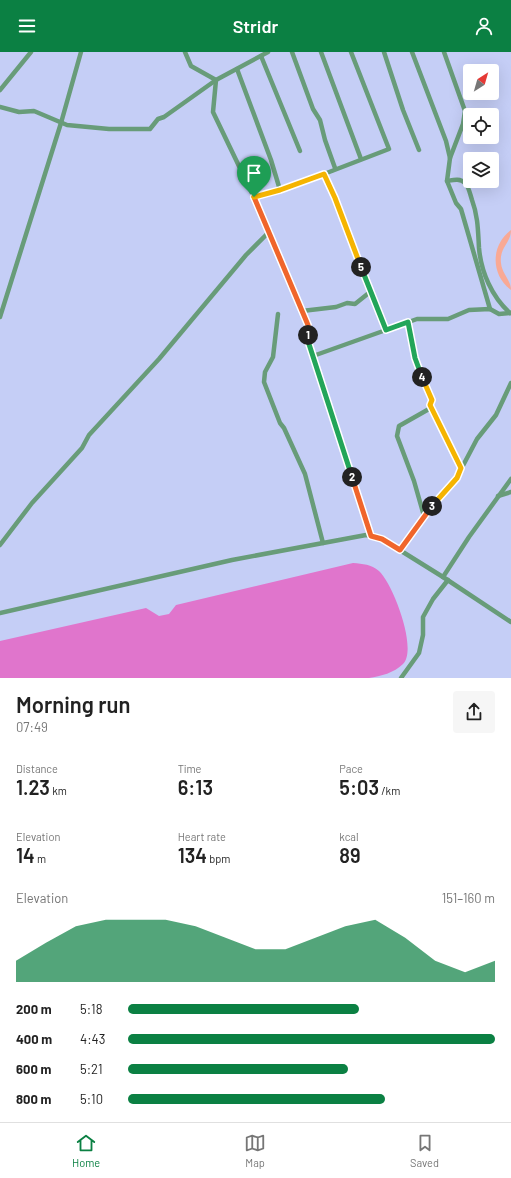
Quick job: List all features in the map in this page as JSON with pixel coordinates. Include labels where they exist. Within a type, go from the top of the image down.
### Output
[{"type":"street","points":[[0,90],[31,52]]},
{"type":"street","points":[[0,317],[61,123],[81,52]]},
{"type":"street","points":[[185,52],[191,66],[216,80]]},
{"type":"street","points":[[0,107],[19,112],[34,111],[61,123],[109,129],[150,129],[158,119],[164,117],[216,80],[268,52]]},
{"type":"street","points":[[292,52],[313,109],[320,120],[335,168]]},
{"type":"street","points":[[321,52],[360,159]]},
{"type":"street","points":[[254,197],[280,190],[324,174],[335,168],[389,149],[351,52]]},
{"type":"street","points":[[384,52],[403,110],[419,150]]},
{"type":"street","points":[[412,52],[444,136],[450,158]]},
{"type":"street","points":[[444,52],[465,110],[458,140],[450,158],[447,181],[456,203],[461,209],[490,309]]},
{"type":"street","points":[[261,56],[300,150]]},
{"type":"street","points":[[237,69],[271,160],[280,190]]},
{"type":"street","points":[[216,80],[213,112],[270,231],[308,325],[308,341],[371,536]]},
{"type":"street","points":[[324,174],[335,198],[370,292],[386,330]]},
{"type":"street","points":[[447,181],[459,179],[465,183],[468,188],[475,209],[479,230],[479,249],[485,274],[491,289],[511,313]]},
{"type":"street","points":[[0,545],[32,503],[82,448],[89,434],[159,360],[246,255],[270,231]]},
{"type":"street","points":[[302,311],[336,307],[346,303],[355,304],[370,292]]},
{"type":"street","points":[[313,356],[417,319],[444,320],[469,310],[490,309],[499,314],[511,313]]},
{"type":"street","points":[[278,314],[273,357],[265,372],[264,382],[280,423],[284,428],[305,474],[323,543]]},
{"type":"street","points":[[408,322],[415,358],[432,400],[429,409],[399,426],[397,436],[414,481],[424,516]]},
{"type":"street","points":[[400,550],[424,516],[457,478],[477,439],[496,414],[511,384]]},
{"type":"street","points":[[430,405],[461,468]]},
{"type":"street","points":[[443,577],[511,478]]},
{"type":"street","points":[[498,496],[511,492]]},
{"type":"street","points":[[0,612],[210,565],[361,536],[371,536],[382,539],[400,550],[511,622]]},
{"type":"street","points":[[401,678],[419,653],[423,635],[423,617],[433,599],[448,580]]},
{"type":"shaded area","points":[[511,230],[509,239],[503,249],[501,263],[510,283],[511,290],[504,284],[500,277],[497,269],[496,252],[499,244]]},
{"type":"shaded area","points":[[353,563],[364,564],[379,571],[391,589],[402,617],[408,645],[407,656],[403,664],[396,670],[387,674],[369,678],[0,678],[0,641],[146,608],[159,616],[169,614],[176,605]]},
{"type":"route","points":[[324,174],[335,198],[370,292],[386,330],[408,322],[415,358],[432,400],[430,405],[461,468],[457,478],[424,516],[400,550],[382,539],[371,536],[308,341],[308,325],[254,197],[280,190],[324,174]]}]
